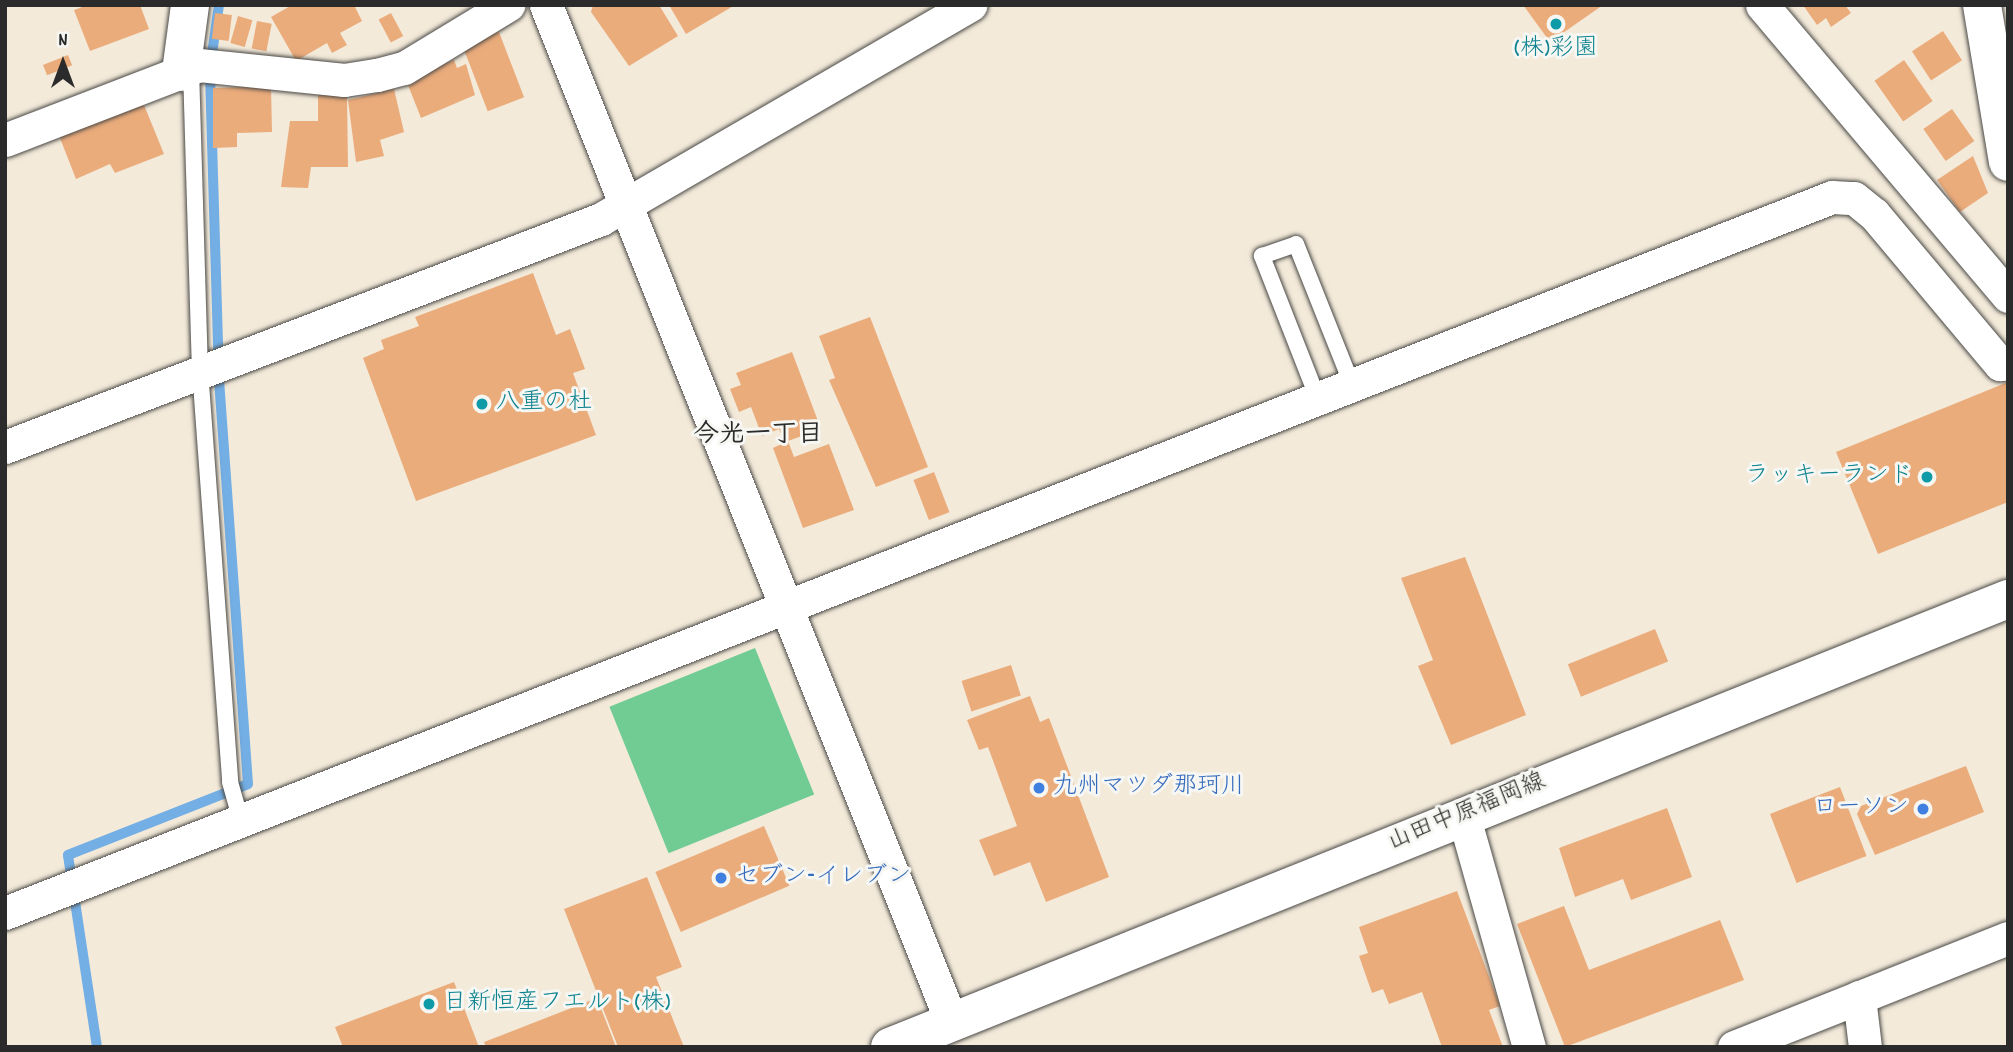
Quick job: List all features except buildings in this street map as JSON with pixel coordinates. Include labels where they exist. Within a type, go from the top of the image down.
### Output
[{"type":"main road","points":[[190,5],[198,67]]},
{"type":"main road","points":[[1982,5],[2008,162]]},
{"type":"main road","name":"山田中原福岡線","points":[[890,1047],[954,1035],[1463,814],[2008,599]]},
{"type":"street","points":[[5,139],[198,67],[344,80],[404,68],[508,5]]},
{"type":"street","points":[[546,5],[954,1035]]},
{"type":"street","points":[[5,447],[626,205],[970,5]]},
{"type":"street","points":[[1762,5],[2008,296]]},
{"type":"street","points":[[5,914],[73,887],[238,811],[786,607],[1832,197],[1854,198],[1874,214],[2000,364],[2008,363]]},
{"type":"street","points":[[1463,814],[1528,1047]]},
{"type":"street","points":[[1734,1047],[2008,938]]},
{"type":"street","points":[[1859,997],[1866,1047]]},
{"type":"lane","points":[[198,67],[200,370],[230,782],[238,811]]},
{"type":"lane","points":[[1318,399],[1262,256],[1296,244],[1352,385]]},
{"type":"green space","points":[[755,648],[814,794],[669,853],[609,707]]},
{"type":"waterway","points":[[97,1047],[68,855],[248,784],[219,377],[210,68],[219,5]]},
{"type":"place","name":"(株)彩園","points":[[1556,24]]},
{"type":"place","name":"八重の杜","points":[[482,404]]},
{"type":"place","name":"ラッキーランド","points":[[1927,477]]},
{"type":"place","name":"九州マツダ那珂川","points":[[1039,788]]},
{"type":"place","name":"ローソン","points":[[1923,809]]},
{"type":"place","name":"セブン-イレブン","points":[[721,878]]},
{"type":"place","name":"日新恒産フエルト(株)","points":[[429,1004]]},
{"type":"district","name":"今光一丁目","points":[[758,436]]}]
